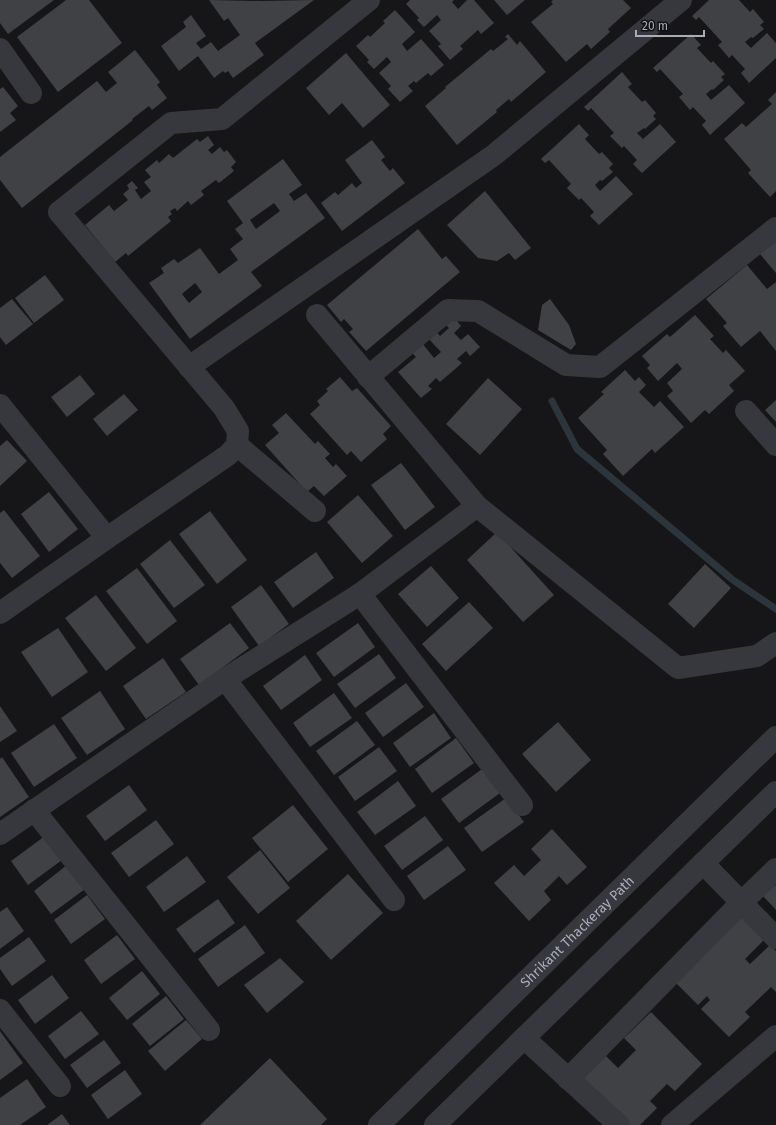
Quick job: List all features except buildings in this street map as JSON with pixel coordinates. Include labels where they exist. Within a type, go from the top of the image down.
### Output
[{"type":"street","points":[[0,613],[228,455],[237,445],[238,431],[224,408],[59,212],[171,123],[222,119],[369,0]]},
{"type":"street","points":[[189,367],[494,155],[681,0]]},
{"type":"street","points":[[0,49],[31,93]]},
{"type":"street","points":[[368,377],[448,310],[478,311],[566,365],[600,367],[776,228]]},
{"type":"street","points":[[317,315],[477,506],[678,668],[757,656],[776,643]]},
{"type":"street","points":[[0,405],[107,538]]},
{"type":"street","points":[[746,411],[776,445]]},
{"type":"street","points":[[237,445],[315,511]]},
{"type":"street","points":[[0,834],[225,679],[360,594],[477,506]]},
{"type":"street","points":[[360,594],[522,805]]},
{"type":"street","points":[[225,679],[394,900]]},
{"type":"street","name":"Shrikant Thackeray Path","points":[[379,1125],[776,737]]},
{"type":"street","points":[[435,1125],[776,792]]},
{"type":"street","points":[[34,810],[209,1030]]},
{"type":"street","points":[[703,864],[776,938]]},
{"type":"street","points":[[568,1078],[776,869]]},
{"type":"street","points":[[0,1010],[60,1086]]},
{"type":"street","points":[[672,1125],[776,1036]]},
{"type":"street","points":[[524,1038],[619,1125]]},
{"type":"waterway","points":[[552,401],[577,449],[733,580],[776,609]]}]
